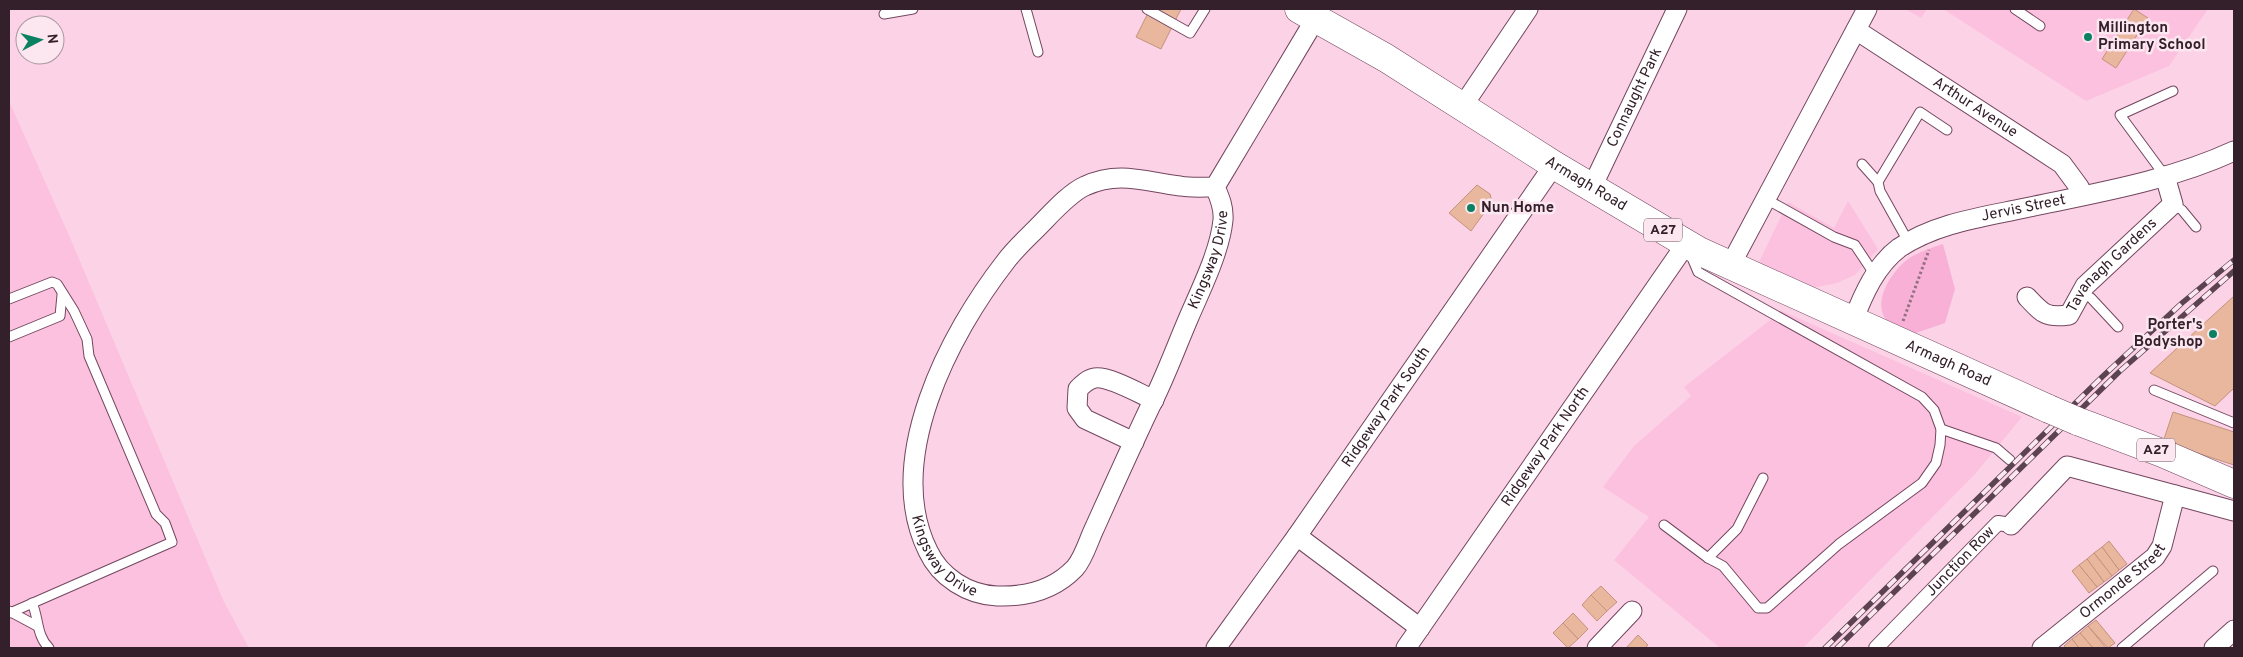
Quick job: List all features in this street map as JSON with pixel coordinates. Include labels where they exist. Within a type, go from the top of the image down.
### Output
[{"type":"main road","name":"Armagh Road","points":[[1308,14],[1386,58],[1554,165],[1686,244],[1730,266],[2049,409],[2162,453],[2234,484]]},
{"type":"street","points":[[1462,107],[1528,9]]},
{"type":"street","name":"Connaught Park","points":[[1592,187],[1677,9]]},
{"type":"street","points":[[1730,266],[1867,9]]},
{"type":"street","name":"Kingsway Drive","points":[[1215,188],[1308,14]]},
{"type":"street","name":"Arthur Avenue","points":[[1856,30],[2062,164],[2080,186],[2083,195]]},
{"type":"street","name":"Jervis Street","points":[[1853,321],[1881,265],[1899,249],[1916,240],[1956,223],[2165,176],[2205,164],[2234,151]]},
{"type":"street","name":"Ridgeway Park South","points":[[1216,648],[1297,536],[1554,165]]},
{"type":"street","points":[[2165,176],[2173,204]]},
{"type":"street","name":"Kingsway Drive","points":[[1116,177],[1147,179],[1180,186],[1215,188],[1222,202],[1223,221],[1211,266],[1154,400],[1076,566],[1050,588],[1020,596],[992,596],[971,590],[950,580],[932,560],[919,534],[912,482],[916,444],[938,376],[976,301],[1008,258],[1055,210],[1084,186],[1116,177]]},
{"type":"street","name":"Tavanagh Gardens","points":[[2027,297],[2040,311],[2051,317],[2069,315],[2084,286],[2173,204]]},
{"type":"street","name":"Ridgeway Park North","points":[[1406,648],[1686,244]]},
{"type":"street","points":[[1134,442],[1085,419],[1077,408],[1078,389],[1085,382],[1095,378],[1107,380],[1154,400]]},
{"type":"street","name":"Junction Row","points":[[1876,648],[1998,523],[2011,525],[2067,466],[2234,511]]},
{"type":"street","name":"Ormonde Street","points":[[2042,648],[2156,557],[2162,546],[2175,495]]},
{"type":"street","points":[[1297,536],[1420,628]]},
{"type":"street","points":[[1597,648],[1632,611]]},
{"type":"street","points":[[2214,648],[2234,630]]},
{"type":"lane","points":[[884,14],[913,9]]},
{"type":"lane","points":[[1026,9],[1038,52]]},
{"type":"lane","points":[[1147,9],[1190,33],[1205,9]]},
{"type":"lane","points":[[2015,9],[2040,26]]},
{"type":"lane","points":[[2165,176],[2120,115],[2173,91]]},
{"type":"lane","points":[[1878,182],[1920,112],[1947,130]]},
{"type":"lane","points":[[1862,164],[1878,182],[1880,191],[1916,240]]},
{"type":"lane","points":[[1766,199],[1834,237],[1855,245],[1875,276]]},
{"type":"lane","points":[[2173,204],[2182,210],[2196,227]]},
{"type":"lane","points":[[1664,525],[1708,558],[1723,566],[1758,608],[1767,608],[1839,544],[1922,483],[1936,463],[1940,445],[1941,429],[1934,410],[1922,396],[1698,272],[1686,244]]},
{"type":"lane","points":[[9,300],[52,282],[57,284],[74,311],[86,339],[89,356],[156,514],[165,523],[172,542],[9,612]]},
{"type":"lane","points":[[2080,293],[2091,298],[2118,327]]},
{"type":"lane","points":[[60,316],[62,294]]},
{"type":"lane","points":[[9,337],[74,311]]},
{"type":"lane","points":[[2154,390],[2234,423]]},
{"type":"lane","points":[[1941,429],[1996,448],[2010,460]]},
{"type":"lane","points":[[1708,558],[1737,529],[1763,478]]},
{"type":"lane","points":[[2122,648],[2213,571]]},
{"type":"lane","points":[[32,602],[38,616],[37,626],[45,647]]},
{"type":"lane","points":[[9,612],[37,626]]},
{"type":"path","points":[[1896,340],[1930,252],[1916,240]]},
{"type":"shaded area","points":[[1905,9],[1927,9],[1921,18]]},
{"type":"shaded area","name":"Millington Primary School","points":[[1943,9],[2208,9],[2169,66],[2086,101]]},
{"type":"shaded area","points":[[9,101],[71,240],[224,602],[249,648],[9,648]]},
{"type":"shaded area","points":[[1848,201],[1878,249],[1855,275],[1837,283],[1812,288],[1758,264],[1788,202],[1834,228]]},
{"type":"shaded area","points":[[1943,244],[1955,289],[1945,323],[1913,334],[1891,325],[1884,317],[1882,308],[1882,299],[1889,281],[1908,259],[1920,252]]},
{"type":"shaded area","points":[[1782,311],[2022,417],[1975,474],[1803,648],[1720,648],[1614,560],[1649,517],[1603,487],[1634,446],[1691,396],[1684,387]]},
{"type":"building","points":[[1150,9],[1181,9],[1161,49],[1136,37]]},
{"type":"building","points":[[2134,9],[2148,18],[2116,68],[2102,59]]},
{"type":"building","name":"Nun Home","points":[[1477,185],[1490,194],[1492,202],[1471,231],[1449,213]]},
{"type":"building","name":"Porter's Bodyshop","points":[[2234,296],[2234,388],[2215,406],[2150,373]]},
{"type":"building","points":[[2173,412],[2234,432],[2234,465],[2163,442]]},
{"type":"building","points":[[2109,541],[2127,564],[2119,570],[2102,547]]},
{"type":"building","points":[[2102,547],[2119,570],[2112,576],[2094,553]]},
{"type":"building","points":[[2094,553],[2112,576],[2104,582],[2087,559]]},
{"type":"building","points":[[2087,559],[2104,582],[2097,587],[2079,565]]},
{"type":"building","points":[[2079,565],[2097,587],[2089,593],[2072,571]]},
{"type":"building","points":[[1601,586],[1617,602],[1607,611],[1591,595]]},
{"type":"building","points":[[1591,595],[1607,611],[1597,621],[1582,605]]},
{"type":"building","points":[[1573,613],[1588,629],[1578,639],[1563,623]]},
{"type":"building","points":[[2096,620],[2115,643],[2108,648],[2088,626]]},
{"type":"building","points":[[1563,623],[1578,639],[1568,648],[1553,633]]},
{"type":"building","points":[[2088,626],[2106,648],[2093,648],[2080,633]]},
{"type":"building","points":[[2080,633],[2093,648],[2079,648],[2072,639]]},
{"type":"building","points":[[1638,635],[1648,645],[1645,648],[1626,648]]},
{"type":"building","points":[[2072,639],[2079,648],[2066,648],[2064,646]]},
{"type":"railway","points":[[1825,648],[2102,377],[2182,303],[2234,260]]},
{"type":"railway","points":[[1837,648],[2120,371],[2234,271]]},
{"type":"place","name":"Millington Primary School","points":[[2088,37]]},
{"type":"place","name":"Nun Home","points":[[1471,208]]},
{"type":"place","name":"Porter's Bodyshop","points":[[2213,334]]}]
